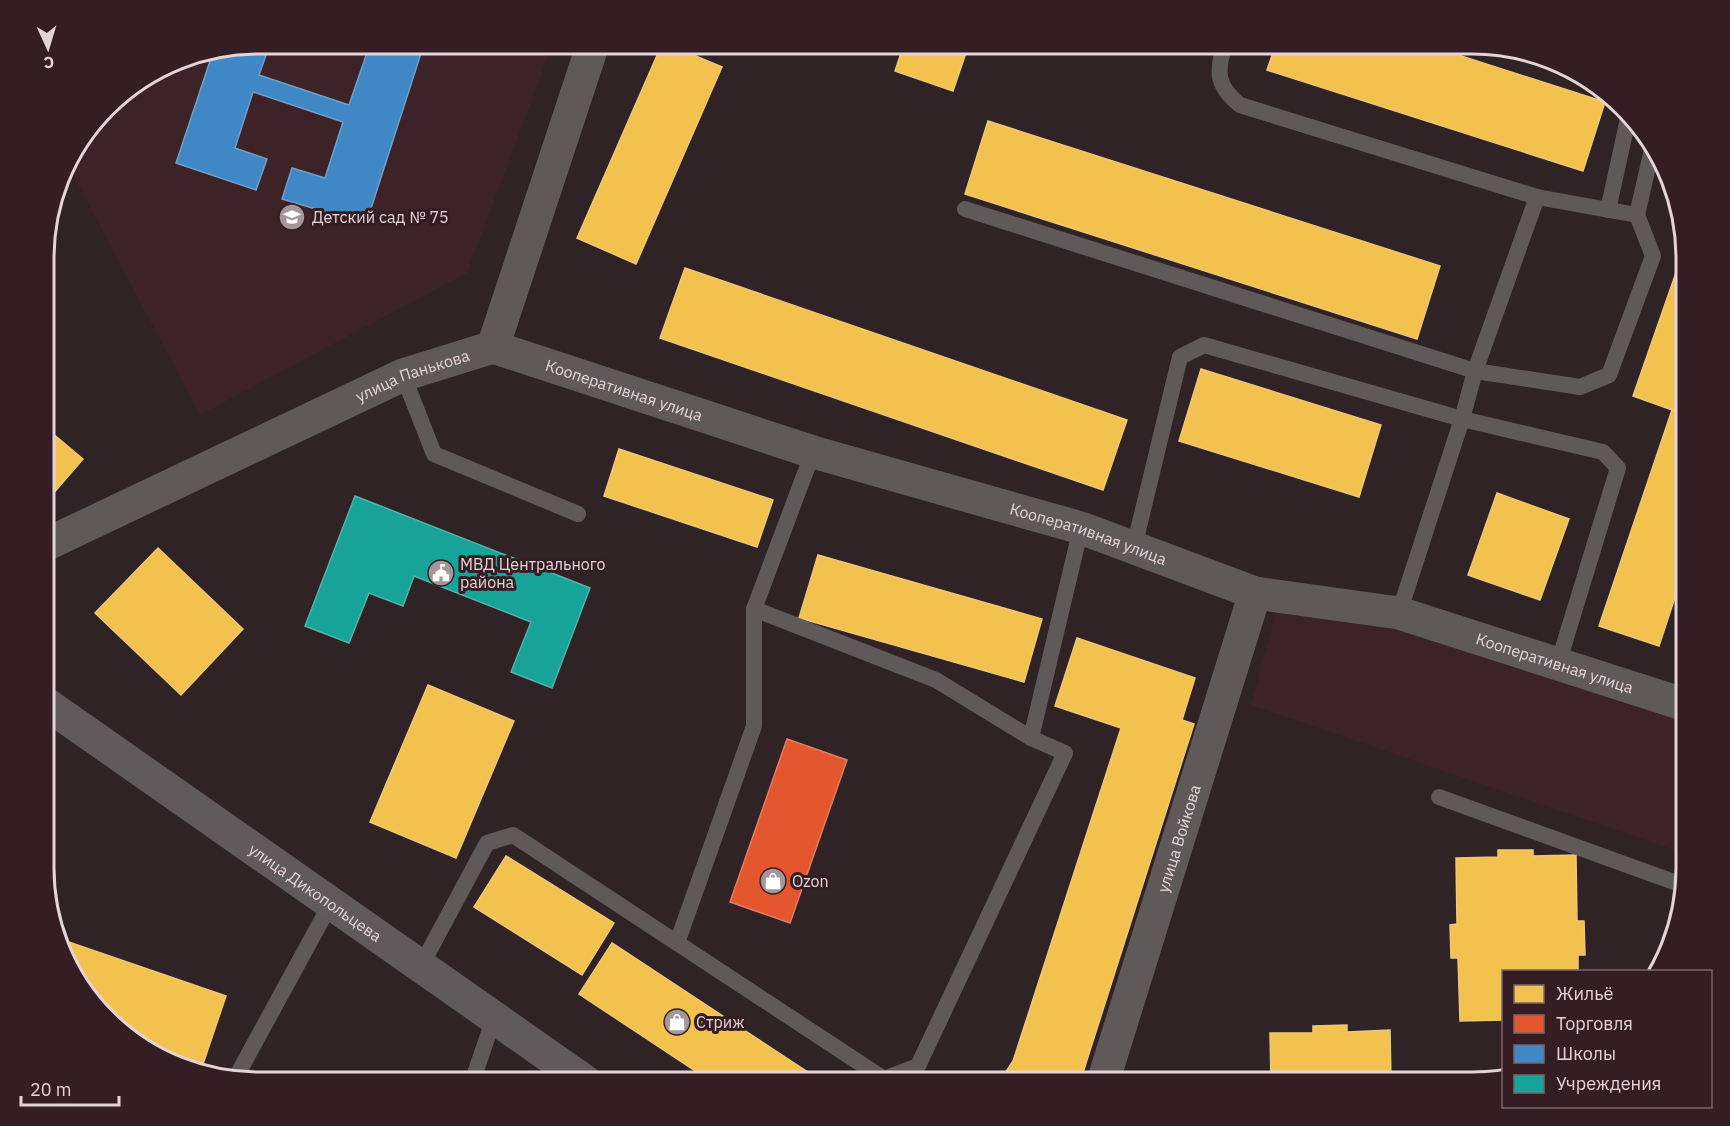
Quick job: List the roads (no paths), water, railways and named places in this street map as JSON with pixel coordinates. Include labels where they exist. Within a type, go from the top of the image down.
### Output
[{"type":"main road","name":"улица Дикопольцева","points":[[54,709],[572,1072]]},
{"type":"street","points":[[493,347],[590,54]]},
{"type":"street","name":"улица Панькова","points":[[54,541],[404,375],[493,347]]},
{"type":"street","name":"Кооперативная улица","points":[[493,347],[813,452],[1081,528],[1255,593],[1399,613],[1676,702]]},
{"type":"street","name":"улица Войкова","points":[[1106,1072],[1255,593]]},
{"type":"lane","points":[[1222,54],[1219,63],[1221,83],[1229,96],[1240,105],[1537,197],[1637,215]]},
{"type":"lane","points":[[1608,210],[1627,126]]},
{"type":"lane","points":[[965,209],[1475,371],[1580,387],[1609,375],[1653,256],[1637,215],[1650,158]]},
{"type":"lane","points":[[1399,613],[1462,419],[1475,371],[1537,197]]},
{"type":"lane","points":[[1134,547],[1180,357],[1204,345],[1462,419],[1603,452],[1618,468],[1558,664]]},
{"type":"lane","points":[[404,375],[434,454],[578,514]]},
{"type":"lane","points":[[677,943],[754,726],[754,609],[813,452]]},
{"type":"lane","points":[[1031,738],[1081,528]]},
{"type":"lane","points":[[754,609],[936,680],[1031,738],[1065,753],[918,1066],[902,1072]]},
{"type":"lane","points":[[1438,797],[1676,883]]},
{"type":"lane","points":[[421,966],[487,843],[513,835],[873,1072]]},
{"type":"lane","points":[[240,1071],[331,903]]},
{"type":"lane","points":[[475,1072],[494,1017]]},
{"type":"place","name":"Детский сад № 75","points":[[292,217]]},
{"type":"place","name":"МВД Центрального района","points":[[441,573]]},
{"type":"place","name":"Ozon","points":[[773,881]]},
{"type":"place","name":"Стриж","points":[[677,1022]]}]
